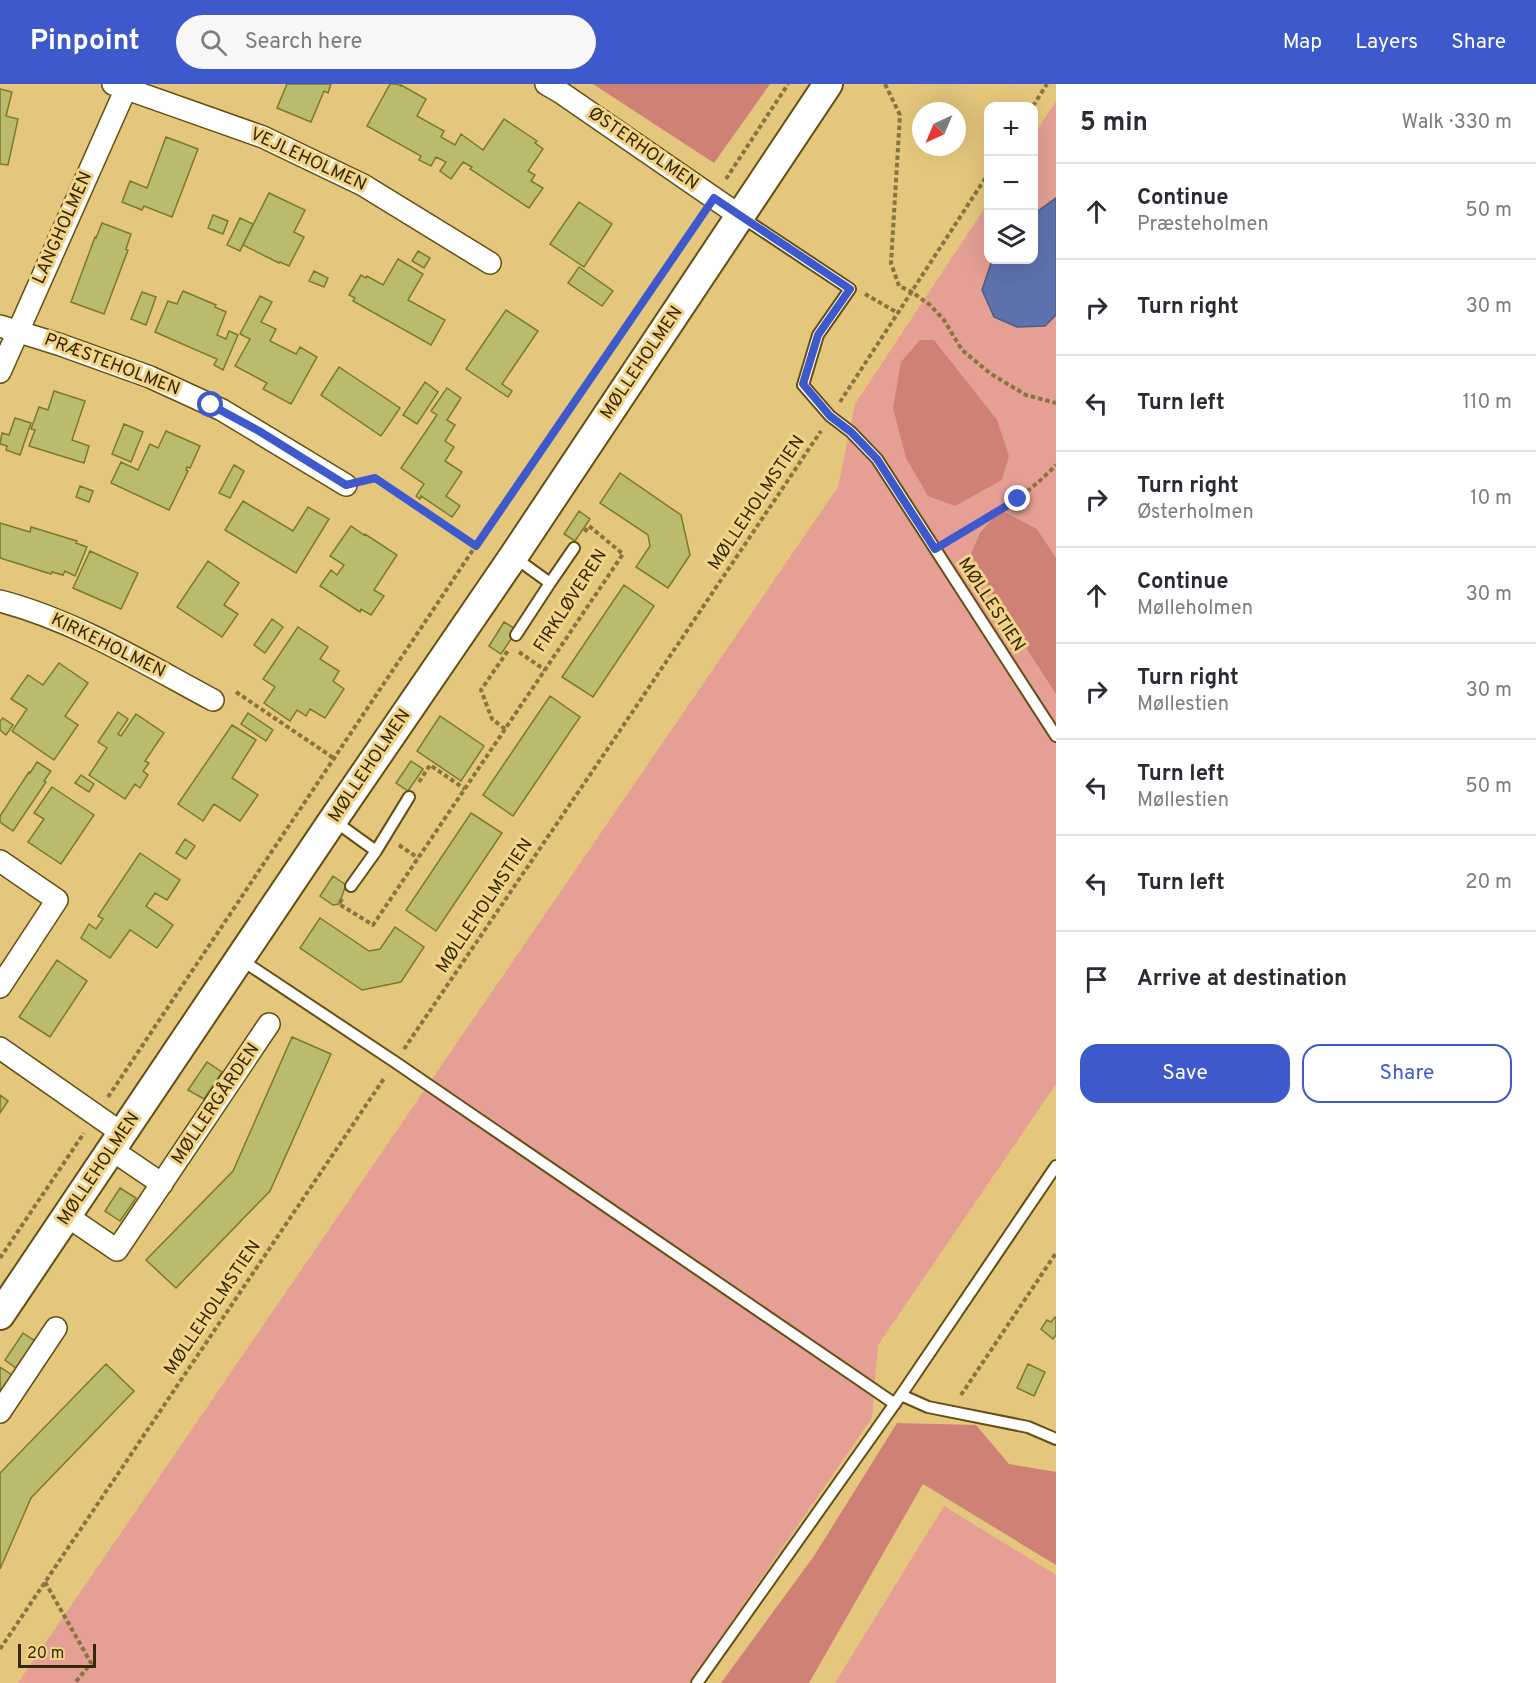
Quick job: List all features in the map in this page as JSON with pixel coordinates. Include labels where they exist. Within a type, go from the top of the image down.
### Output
[{"type":"street","name":"ØSTERHOLMEN","points":[[546,84],[740,216]]},
{"type":"street","name":"MØLLEHOLMEN","points":[[0,1315],[513,557],[828,84]]},
{"type":"street","name":"VEJLEHOLMEN","points":[[122,85],[263,137],[363,185],[490,263]]},
{"type":"street","name":"LANGHOLMEN","points":[[0,372],[9,328],[122,85]]},
{"type":"street","name":"PRÆSTEHOLMEN","points":[[9,328],[139,372],[203,401],[259,431],[346,485]]},
{"type":"street","name":"KIRKEHOLMEN","points":[[0,601],[30,609],[107,643],[213,700]]},
{"type":"street","points":[[0,861],[57,900],[0,987]]},
{"type":"street","name":"MØLLERGÅRDEN","points":[[67,1216],[117,1250],[269,1024]]},
{"type":"street","points":[[0,1048],[96,1116],[118,1142]]},
{"type":"street","name":"MØLLERGÅRDEN","points":[[118,1142],[162,1184]]},
{"type":"street","points":[[0,1412],[57,1328]]},
{"type":"lane","points":[[740,216],[850,289]]},
{"type":"lane","name":"MØLLESTIEN","points":[[850,289],[818,335],[803,384],[830,416],[851,432],[877,459],[1056,736]]},
{"type":"lane","name":"FIRKLØVEREN","points":[[516,636],[574,548]]},
{"type":"lane","points":[[513,557],[550,583]]},
{"type":"lane","points":[[351,886],[376,851],[409,797]]},
{"type":"lane","points":[[333,820],[376,851]]},
{"type":"lane","points":[[240,959],[898,1400],[1028,1426],[1056,1439]]},
{"type":"lane","points":[[698,1683],[898,1400],[1056,1166]]},
{"type":"path","points":[[0,1258],[476,546],[714,198],[788,84]]},
{"type":"path","points":[[885,84],[900,115],[891,263],[899,286],[930,304],[944,320],[962,350],[991,374],[1026,395],[1056,403]]},
{"type":"path","points":[[1036,102],[1047,84]]},
{"type":"path","name":"MØLLEHOLMSTIEN","points":[[0,1649],[620,732],[984,180]]},
{"type":"path","points":[[850,289],[861,292],[898,313]]},
{"type":"path","points":[[935,549],[1018,499],[1056,465]]},
{"type":"path","points":[[346,485],[375,478],[476,546]]},
{"type":"path","name":"FIRKLØVEREN","points":[[351,886],[339,904],[373,925],[623,554],[590,526],[574,548]]},
{"type":"path","name":"FIRKLØVEREN","points":[[505,729],[492,719],[481,690],[511,646],[545,670]]},
{"type":"path","points":[[213,700],[236,692],[335,759]]},
{"type":"path","points":[[409,797],[430,765],[465,789]]},
{"type":"path","points":[[950,1411],[1056,1253]]},
{"type":"path","points":[[45,1582],[91,1663],[75,1683]]},
{"type":"shaded area","points":[[593,84],[770,84],[714,163]]},
{"type":"shaded area","points":[[1056,101],[1056,1084],[878,1345],[872,1418],[689,1683],[18,1683],[838,487],[855,404],[984,209],[984,264],[1038,264],[1038,129]]},
{"type":"shaded area","points":[[920,340],[934,340],[997,420],[1009,456],[1002,480],[955,506],[928,496],[906,458],[893,408],[901,362]]},
{"type":"shaded area","points":[[1000,510],[1037,529],[1056,558],[1056,694],[998,604],[971,554],[980,533]]},
{"type":"shaded area","points":[[897,1423],[976,1425],[1009,1464],[1056,1472],[1056,1565],[923,1484],[809,1683],[721,1683],[814,1556]]},
{"type":"shaded area","points":[[944,1506],[1056,1575],[1056,1683],[835,1683]]},
{"type":"water","points":[[1056,198],[1056,315],[1045,326],[1017,327],[994,317],[982,290],[991,264],[1038,264],[1038,211]]},
{"type":"building","points":[[287,84],[331,84],[328,93],[324,91],[311,122],[277,108]]},
{"type":"building","points":[[390,84],[401,85],[426,99],[417,116],[444,131],[441,137],[455,145],[461,134],[483,150],[504,119],[537,141],[535,143],[543,149],[528,171],[535,175],[531,181],[543,188],[529,208],[463,162],[451,179],[440,171],[446,162],[436,157],[431,166],[419,160],[421,156],[367,126]]},
{"type":"building","points":[[0,89],[12,92],[6,116],[18,119],[8,165],[0,164]]},
{"type":"building","points":[[166,137],[198,149],[172,217],[144,206],[142,210],[122,202],[130,181],[147,188]]},
{"type":"building","points":[[269,193],[305,210],[294,232],[304,237],[289,266],[243,245]]},
{"type":"building","points":[[579,202],[612,224],[584,267],[550,244]]},
{"type":"building","points":[[213,215],[228,221],[223,234],[208,228]]},
{"type":"building","points":[[240,218],[253,224],[240,251],[227,245]]},
{"type":"building","points":[[102,223],[131,234],[126,249],[128,250],[104,314],[71,302]]},
{"type":"building","points":[[418,251],[430,258],[424,268],[412,261]]},
{"type":"building","points":[[398,259],[423,274],[408,300],[445,320],[431,345],[353,301],[355,298],[349,295],[361,275],[383,285]]},
{"type":"building","points":[[579,267],[613,291],[602,306],[568,283]]},
{"type":"building","points":[[314,271],[328,278],[324,287],[309,281]]},
{"type":"building","points":[[183,291],[216,305],[215,307],[226,312],[217,335],[226,339],[229,331],[238,335],[223,370],[214,365],[217,359],[155,332],[168,301],[177,304]]},
{"type":"building","points":[[142,292],[156,297],[146,325],[131,319]]},
{"type":"building","points":[[260,296],[272,302],[261,322],[276,329],[270,341],[296,354],[300,347],[317,357],[291,404],[263,389],[267,383],[235,366],[250,339],[240,334]]},
{"type":"building","points":[[506,310],[538,331],[502,384],[512,391],[508,397],[466,369]]},
{"type":"building","points":[[339,367],[400,408],[381,436],[321,395]]},
{"type":"building","points":[[425,382],[438,392],[417,424],[403,415]]},
{"type":"building","points":[[447,388],[461,398],[447,420],[455,425],[445,441],[454,447],[445,461],[462,472],[446,496],[460,506],[452,517],[421,496],[420,499],[416,496],[424,484],[401,468],[437,415],[431,411]]},
{"type":"building","points":[[54,391],[85,401],[72,440],[89,446],[84,463],[29,446],[35,430],[31,429],[39,407],[48,410]]},
{"type":"building","points":[[15,418],[31,423],[20,455],[6,450],[7,446],[0,444],[2,433],[9,435]]},
{"type":"building","points":[[124,424],[143,432],[131,462],[112,454]]},
{"type":"building","points":[[166,431],[200,446],[190,468],[187,467],[188,471],[169,510],[111,483],[121,462],[138,470],[150,444],[158,448]]},
{"type":"building","points":[[234,465],[244,471],[230,498],[219,493]]},
{"type":"building","points":[[620,473],[681,515],[690,555],[668,588],[636,567],[650,546],[648,535],[600,503]]},
{"type":"building","points":[[80,486],[93,491],[89,502],[76,497]]},
{"type":"building","points":[[243,501],[293,531],[308,507],[329,519],[296,573],[225,530]]},
{"type":"building","points":[[579,511],[590,519],[575,541],[564,534]]},
{"type":"building","points":[[0,523],[30,532],[31,527],[77,541],[76,543],[87,547],[75,576],[65,571],[63,575],[52,572],[51,574],[0,558]]},
{"type":"building","points":[[351,526],[397,555],[374,590],[384,596],[371,615],[361,609],[360,612],[320,586],[331,570],[337,575],[344,565],[330,556]]},
{"type":"building","points":[[90,551],[138,573],[121,609],[73,588]]},
{"type":"building","points":[[208,561],[239,583],[224,605],[238,614],[222,637],[177,607]]},
{"type":"building","points":[[624,585],[654,606],[593,697],[562,677]]},
{"type":"building","points":[[272,619],[283,627],[265,653],[254,645]]},
{"type":"building","points":[[504,622],[517,630],[501,654],[489,646]]},
{"type":"building","points":[[298,627],[328,647],[320,659],[339,671],[333,681],[344,689],[325,718],[310,709],[306,716],[297,710],[290,721],[264,703],[275,687],[263,679]]},
{"type":"building","points":[[59,663],[88,683],[65,716],[78,725],[54,760],[12,731],[27,709],[11,699],[28,675],[43,685]]},
{"type":"building","points":[[550,696],[580,717],[513,816],[483,795]]},
{"type":"building","points":[[118,712],[128,719],[118,734],[121,736],[136,714],[164,733],[145,761],[149,763],[143,771],[148,775],[140,788],[135,784],[125,799],[89,775],[107,748],[98,742]]},
{"type":"building","points":[[248,713],[273,730],[266,741],[241,724]]},
{"type":"building","points":[[440,716],[484,746],[461,781],[417,751]]},
{"type":"building","points":[[3,718],[13,725],[6,735],[0,730],[0,721]]},
{"type":"building","points":[[232,725],[256,740],[232,778],[258,795],[240,821],[214,804],[203,821],[178,804]]},
{"type":"building","points":[[411,761],[423,769],[408,791],[396,783]]},
{"type":"building","points":[[37,762],[51,771],[13,831],[0,822],[0,816]]},
{"type":"building","points":[[81,775],[94,784],[89,792],[75,783]]},
{"type":"building","points":[[52,787],[94,815],[61,864],[28,842],[44,819],[34,813]]},
{"type":"building","points":[[471,813],[502,833],[436,931],[406,910]]},
{"type":"building","points":[[185,839],[195,846],[186,859],[176,853]]},
{"type":"building","points":[[140,853],[180,880],[167,900],[155,893],[146,906],[173,925],[157,948],[130,930],[110,958],[81,938],[89,924],[96,929],[103,919],[98,916]]},
{"type":"building","points":[[333,876],[346,885],[339,904],[333,905],[320,896]]},
{"type":"building","points":[[320,918],[369,951],[380,949],[395,927],[424,947],[401,982],[362,990],[300,948]]},
{"type":"building","points":[[57,960],[87,981],[50,1037],[19,1017]]},
{"type":"building","points":[[292,1037],[331,1054],[270,1191],[176,1288],[146,1260],[233,1171]]},
{"type":"building","points":[[207,1062],[222,1072],[204,1099],[188,1090]]},
{"type":"building","points":[[0,1095],[8,1101],[0,1113]]},
{"type":"building","points":[[120,1188],[136,1198],[120,1221],[105,1211]]},
{"type":"building","points":[[1055,1317],[1056,1335],[1053,1339],[1041,1329],[1047,1320],[1051,1322]]},
{"type":"building","points":[[23,1333],[38,1343],[20,1371],[5,1360]]},
{"type":"building","points":[[106,1364],[134,1391],[31,1498],[0,1569],[0,1473]]},
{"type":"building","points":[[1028,1364],[1045,1372],[1034,1396],[1017,1388]]},
{"type":"building","points":[[0,1367],[15,1377],[0,1399]]},
{"type":"route","points":[[211,405],[259,431],[346,485],[375,478],[476,546],[714,198],[850,289],[818,335],[803,384],[830,416],[851,432],[877,459],[935,549],[1018,499]]}]
